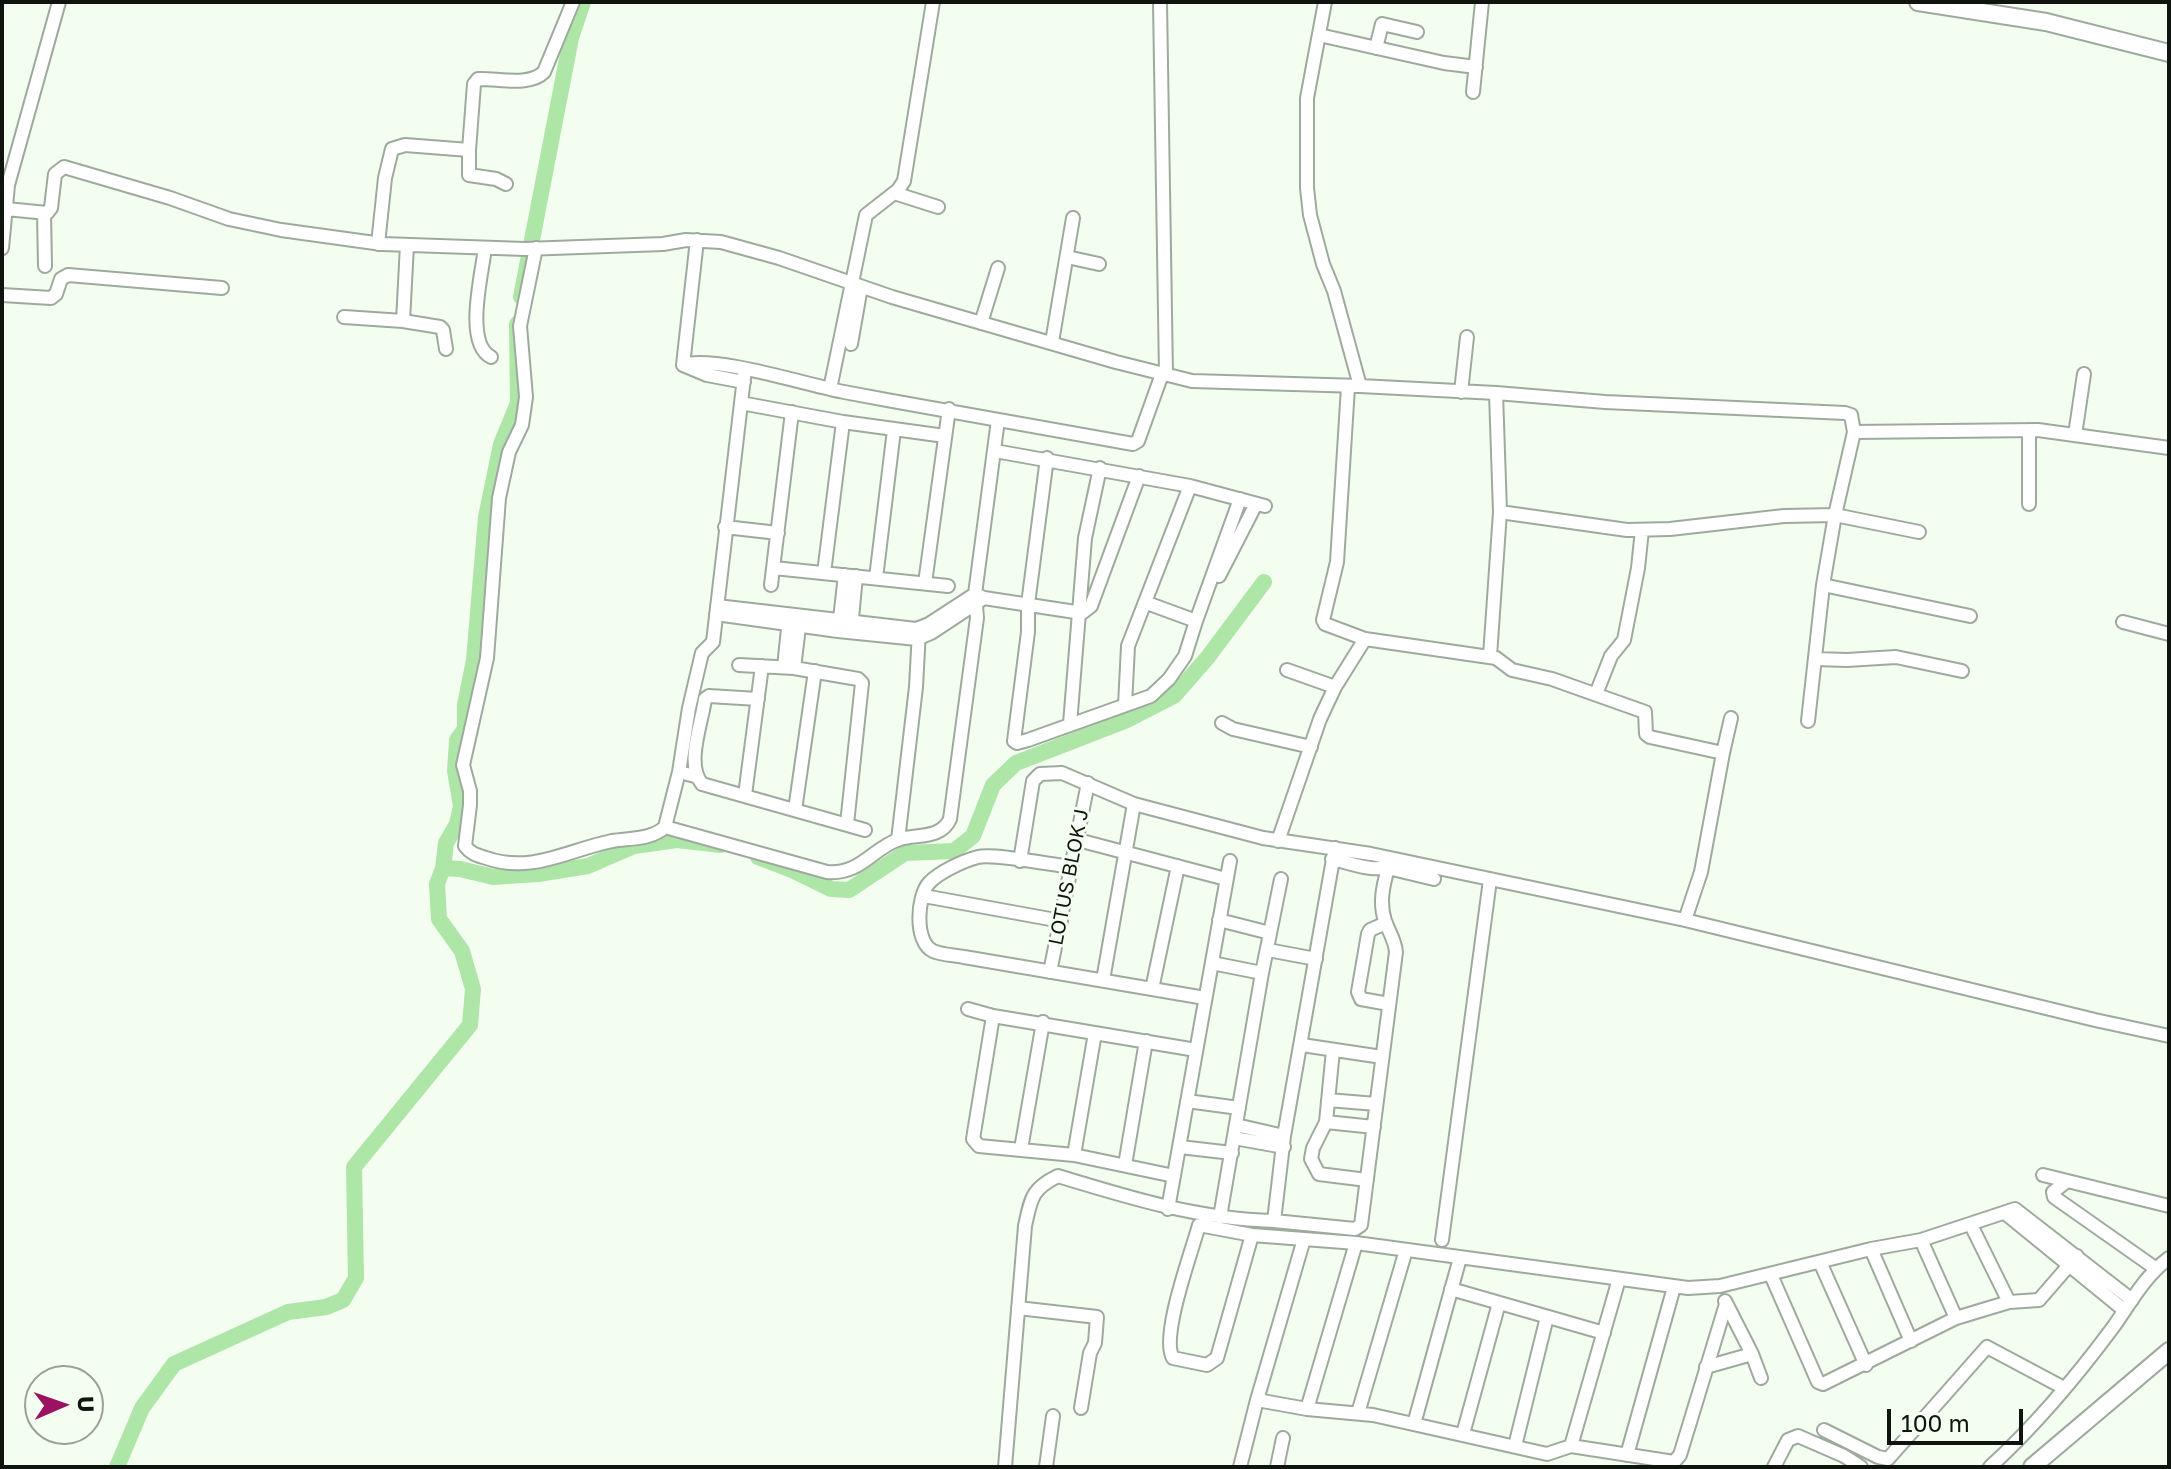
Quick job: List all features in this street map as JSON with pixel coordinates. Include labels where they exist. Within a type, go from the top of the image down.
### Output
[{"type":"main road","points":[[1918,2],[2046,22],[2169,53]]},
{"type":"main road","points":[[2032,1467],[2169,1351]]},
{"type":"street","points":[[2,248],[8,185],[59,2]]},
{"type":"street","points":[[506,184],[496,179],[469,175],[474,84],[478,79],[527,80],[539,77],[544,72],[573,2]]},
{"type":"street","points":[[851,344],[866,215],[904,181],[933,2]]},
{"type":"street","points":[[697,240],[683,365],[701,363],[744,376],[949,409],[1135,444],[1164,374],[1160,2]]},
{"type":"street","points":[[1325,2],[1307,98],[1307,188],[1310,215],[1341,318],[1354,386],[1337,562],[1323,620],[1325,624],[1365,639],[1497,659],[1512,670],[1596,694],[1645,712],[1646,734],[1650,737],[1723,753]]},
{"type":"street","points":[[1473,92],[1468,66],[1482,2]]},
{"type":"street","points":[[1376,48],[1382,24],[1417,32]]},
{"type":"street","points":[[1319,35],[1468,66]]},
{"type":"street","points":[[378,244],[385,178],[392,149],[405,145],[469,150]]},
{"type":"street","points":[[6,209],[44,213],[51,208],[55,174],[64,167],[229,219],[378,244],[530,249],[697,240],[721,242],[981,323],[1192,381],[1354,386],[1845,413],[1851,415],[1854,432],[1823,585],[1808,721]]},
{"type":"street","points":[[894,193],[938,207]]},
{"type":"street","points":[[44,213],[45,266]]},
{"type":"street","points":[[1052,342],[1073,218]]},
{"type":"street","points":[[403,321],[407,245]]},
{"type":"street","points":[[485,248],[476,318],[478,345],[484,354],[491,357]]},
{"type":"street","points":[[530,249],[520,326],[526,397],[522,425],[509,452],[499,498],[487,658],[463,765],[470,791],[465,846],[470,853],[499,863],[539,864],[610,841],[646,836],[665,827],[702,653],[713,642],[744,376]]},
{"type":"street","points":[[1067,257],[1099,264]]},
{"type":"street","points":[[981,323],[998,268]]},
{"type":"street","points":[[2,295],[51,298],[56,294],[61,279],[68,275],[222,288]]},
{"type":"street","points":[[830,389],[856,285]]},
{"type":"street","points":[[344,317],[440,327],[446,349]]},
{"type":"street","points":[[1461,392],[1467,337]]},
{"type":"street","points":[[2075,435],[2084,374]]},
{"type":"street","points":[[1496,393],[1500,512],[1497,659]]},
{"type":"street","points":[[741,403],[843,422],[945,436]]},
{"type":"street","points":[[925,583],[949,409]]},
{"type":"street","points":[[771,585],[792,412]]},
{"type":"street","points":[[665,827],[827,872],[842,873],[898,840],[939,832],[947,826],[977,618],[998,420]]},
{"type":"street","points":[[824,573],[843,422]]},
{"type":"street","points":[[876,578],[894,430]]},
{"type":"street","points":[[2029,430],[2029,504]]},
{"type":"street","points":[[1854,432],[2029,430],[2169,448]]},
{"type":"street","points":[[995,451],[1190,486],[1260,505],[1215,584],[1207,592]]},
{"type":"street","points":[[1047,458],[1028,604],[1014,741],[1017,743],[1151,696],[1169,679],[1185,656],[1240,499]]},
{"type":"street","points":[[1070,724],[1085,538],[1100,468]]},
{"type":"street","points":[[716,610],[919,633],[978,599],[1079,612],[1087,610],[1139,476]]},
{"type":"street","points":[[1125,705],[1128,646],[1190,486]]},
{"type":"street","points":[[1500,512],[1627,530],[1670,529],[1784,516],[1835,515],[1919,532]]},
{"type":"street","points":[[725,527],[778,533]]},
{"type":"street","points":[[1596,694],[1624,640],[1642,530]]},
{"type":"street","points":[[774,568],[948,586]]},
{"type":"street","points":[[845,627],[850,576]]},
{"type":"street","points":[[1823,585],[1970,616]]},
{"type":"street","points":[[1147,603],[1196,621]]},
{"type":"street","points":[[789,667],[794,620]]},
{"type":"street","points":[[2123,622],[2169,634]]},
{"type":"street","points":[[898,840],[919,633]]},
{"type":"street","points":[[1285,842],[1311,747],[1338,682],[1365,639]]},
{"type":"street","points":[[1815,659],[1896,657],[1962,671]]},
{"type":"street","points":[[739,665],[789,667],[858,679],[862,683],[847,824]]},
{"type":"street","points":[[745,795],[762,666]]},
{"type":"street","points":[[1287,670],[1338,682]]},
{"type":"street","points":[[795,810],[815,671]]},
{"type":"street","points":[[695,776],[694,762],[705,699],[709,696],[758,699]]},
{"type":"street","points":[[1685,920],[1701,872],[1731,718]]},
{"type":"street","points":[[1222,723],[1233,729],[1311,747]]},
{"type":"street","points":[[679,772],[695,776],[702,784],[865,830]]},
{"type":"street","points":[[1020,861],[1033,781],[1040,774],[1062,773],[1134,804],[1285,842],[1310,853],[1333,852],[1490,880],[1685,920],[2169,1036]]},
{"type":"street","name":"LOTUS BLOK J","points":[[1050,972],[1088,783]]},
{"type":"street","points":[[1103,980],[1134,804]]},
{"type":"street","points":[[1078,840],[1226,879]]},
{"type":"street","points":[[1274,1221],[1284,1141],[1333,852]]},
{"type":"street","points":[[1071,867],[981,856],[935,877],[925,887],[918,929],[931,950],[1205,998]]},
{"type":"street","points":[[1168,1209],[1230,861]]},
{"type":"street","points":[[1393,864],[1434,879]]},
{"type":"street","points":[[1005,1467],[1025,1226],[1031,1197],[1041,1184],[1058,1176],[1168,1209],[1220,1217],[1355,1229],[1361,1225],[1396,952],[1381,904],[1393,864]]},
{"type":"street","points":[[1152,989],[1178,866]]},
{"type":"street","points":[[1220,1217],[1281,879]]},
{"type":"street","points":[[1442,1240],[1490,880]]},
{"type":"street","points":[[924,896],[1061,921]]},
{"type":"street","points":[[1219,920],[1270,933]]},
{"type":"street","points":[[1386,923],[1368,934],[1358,992],[1361,999],[1389,1004]]},
{"type":"street","points":[[1268,950],[1316,959]]},
{"type":"street","points":[[1212,963],[1262,973]]},
{"type":"street","points":[[968,1009],[993,1016],[1196,1050]]},
{"type":"street","points":[[993,1016],[973,1139],[979,1146],[1074,1155],[1174,1176]]},
{"type":"street","points":[[1021,1149],[1043,1022]]},
{"type":"street","points":[[1074,1155],[1095,1033]]},
{"type":"street","points":[[1125,1165],[1146,1041]]},
{"type":"street","points":[[1302,1045],[1382,1057]]},
{"type":"street","points":[[1333,1050],[1326,1122],[1313,1148],[1313,1167],[1319,1174],[1367,1180]]},
{"type":"street","points":[[1328,1100],[1376,1104]]},
{"type":"street","points":[[1187,1101],[1239,1108]]},
{"type":"street","points":[[1326,1122],[1374,1127]]},
{"type":"street","points":[[1235,1131],[1284,1141]]},
{"type":"street","points":[[1180,1147],[1232,1153]]},
{"type":"street","points":[[2043,1175],[2169,1206]]},
{"type":"street","points":[[2066,1182],[2053,1192],[2054,1197],[2155,1268]]},
{"type":"street","points":[[1252,1235],[1217,1358],[1207,1365],[1173,1358],[1168,1346],[1178,1296],[1199,1225],[1252,1235],[1356,1243],[1674,1287],[1720,1286],[1771,1275],[1871,1249],[1921,1240],[2010,1211],[2128,1305]]},
{"type":"street","points":[[1971,1225],[2009,1302]]},
{"type":"street","points":[[1240,1467],[1304,1239]]},
{"type":"street","points":[[1921,1240],[1956,1318]]},
{"type":"street","points":[[1307,1409],[1356,1243]]},
{"type":"street","points":[[1871,1249],[1911,1341]]},
{"type":"street","points":[[1358,1413],[1406,1250]]},
{"type":"street","points":[[1414,1424],[1460,1258]]},
{"type":"street","points":[[1990,1467],[2029,1431],[2155,1268],[2169,1258]]},
{"type":"street","points":[[1771,1275],[1818,1382],[1823,1384],[1956,1318],[2009,1302],[2039,1300],[2073,1261]]},
{"type":"street","points":[[1820,1262],[1866,1365]]},
{"type":"street","points":[[1567,1448],[1619,1279]]},
{"type":"street","points":[[1720,1286],[1761,1378]]},
{"type":"street","points":[[1627,1455],[1674,1287]]},
{"type":"street","points":[[1451,1289],[1604,1333]]},
{"type":"street","points":[[1463,1434],[1499,1303]]},
{"type":"street","points":[[1257,1400],[1307,1409],[1358,1413],[1516,1442],[1674,1462],[1680,1455],[1726,1304]]},
{"type":"street","points":[[1018,1308],[1097,1317],[1095,1343],[1090,1353],[1081,1408]]},
{"type":"street","points":[[1516,1442],[1547,1317]]},
{"type":"street","points":[[1824,1430],[1888,1459],[1987,1347],[2064,1388]]},
{"type":"street","points":[[1706,1367],[1752,1354]]},
{"type":"street","points":[[1046,1467],[1053,1416]]},
{"type":"street","points":[[1774,1467],[1788,1440],[1798,1436],[1861,1467]]},
{"type":"street","points":[[1277,1467],[1283,1438]]},
{"type":"waterway","points":[[521,297],[571,38],[583,2]]},
{"type":"waterway","points":[[443,868],[446,843],[457,824],[461,806],[455,771],[457,740],[465,729],[465,705],[474,660],[486,517],[501,444],[518,403],[517,324]]},
{"type":"waterway","points":[[758,857],[831,889],[849,890],[905,853],[954,851],[973,836],[993,785],[1016,763],[1127,720],[1174,696],[1208,657],[1264,582]]},
{"type":"waterway","points":[[117,1467],[142,1408],[174,1364],[288,1312],[326,1307],[343,1300],[356,1278],[354,1167],[470,1025],[473,989],[462,951],[439,919],[437,884],[443,868],[493,877],[538,874],[588,866],[634,846],[677,840],[721,845]]}]
